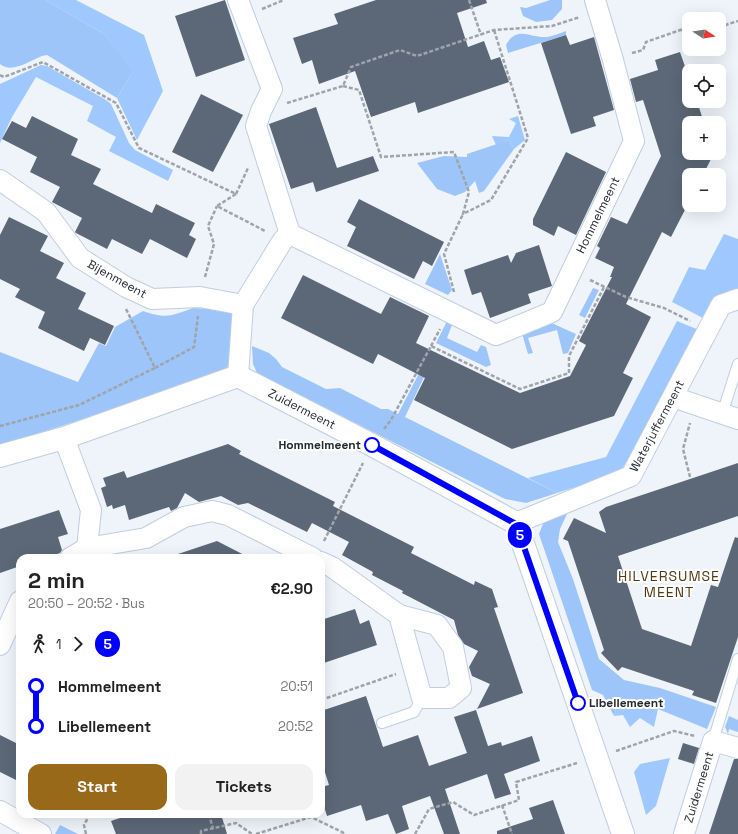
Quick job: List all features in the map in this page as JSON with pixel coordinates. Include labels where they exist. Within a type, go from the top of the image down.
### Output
[{"type":"street","points":[[0,456],[64,438],[238,376],[243,305],[286,237],[256,126],[261,111],[272,89],[238,0]]},
{"type":"street","name":"Hommelmeent","points":[[286,237],[461,317],[496,335],[552,312],[634,141],[613,60],[596,6]]},
{"type":"street","name":"Bijenmeent","points":[[0,180],[46,212],[80,258],[126,287],[152,299],[200,297],[243,305]]},
{"type":"street","name":"Waterjuffermeent","points":[[516,524],[631,476],[721,305],[738,299]]},
{"type":"street","name":"Zuidermeent","points":[[238,376],[372,445],[516,524]]},
{"type":"street","points":[[673,397],[730,416]]},
{"type":"street","points":[[64,438],[91,510],[78,553],[146,538],[184,518],[212,511],[228,514],[317,554]]},
{"type":"street","points":[[516,524],[623,834]]},
{"type":"street","points":[[325,561],[399,615],[437,625],[453,647],[461,688],[449,698],[422,698],[399,615]]},
{"type":"street","points":[[0,645],[16,610]]},
{"type":"street","name":"Zuidermeent","points":[[684,834],[713,741],[738,748]]},
{"type":"street","points":[[0,812],[41,834]]},
{"type":"lane","points":[[730,416],[738,364]]},
{"type":"lane","name":"Zuidermeent","points":[[713,741],[738,659]]},
{"type":"lane","points":[[382,723],[414,712],[422,698]]},
{"type":"path","points":[[469,0],[481,34]]},
{"type":"path","points":[[343,86],[352,67],[400,50],[417,56],[494,30],[552,26],[596,6]]},
{"type":"path","points":[[726,25],[738,21]]},
{"type":"path","points":[[613,60],[643,50],[646,42],[682,29]]},
{"type":"path","points":[[463,214],[491,200],[528,138],[494,30]]},
{"type":"path","points":[[0,75],[4,77],[43,62],[116,103],[139,148],[236,194],[217,206],[208,226],[214,244],[200,297],[194,347],[79,405],[0,426]]},
{"type":"path","points":[[261,111],[343,86],[359,90],[381,157],[454,152],[470,192],[463,214],[444,254],[461,317]]},
{"type":"path","points":[[217,206],[286,237]]},
{"type":"path","points":[[571,272],[626,297],[664,308],[708,330]]},
{"type":"path","points":[[126,287],[125,307],[155,368]]},
{"type":"path","points":[[319,554],[372,445],[391,420],[431,346],[520,389],[569,373],[568,356],[604,287]]},
{"type":"path","points":[[690,477],[683,449],[696,405]]},
{"type":"path","points":[[325,698],[350,688],[414,668]]},
{"type":"path","name":"Zuidermeent","points":[[502,805],[519,800],[516,782],[674,732],[713,741]]},
{"type":"path","points":[[415,834],[430,809],[453,802],[474,815],[502,805],[512,834]]},
{"type":"path","points":[[86,834],[84,825],[88,818]]},
{"type":"path","points":[[209,818],[213,829]]},
{"type":"path","points":[[256,834],[302,818]]},
{"type":"path","points":[[317,818],[346,834]]},
{"type":"path","points":[[200,834],[201,831],[236,823],[252,834]]},
{"type":"shaded area","points":[[0,0],[45,0],[104,34],[131,68],[131,74],[117,98],[47,55],[21,66],[10,68],[0,64]]},
{"type":"shaded area","points":[[45,0],[76,0],[144,35],[163,91],[137,140],[117,98],[131,74],[130,68],[104,34]]},
{"type":"shaded area","points":[[550,0],[562,0],[562,9],[552,20],[536,22],[523,16],[520,7],[526,8]]},
{"type":"shaded area","points":[[566,31],[566,35],[508,53],[506,45],[515,35],[524,34],[547,37]]},
{"type":"shaded area","points":[[41,65],[47,66],[111,104],[129,143],[135,150],[173,170],[168,181],[109,151],[116,137],[87,121],[93,106],[36,77],[12,117],[0,143],[0,84]]},
{"type":"shaded area","points":[[518,116],[525,140],[514,149],[509,140],[496,145],[492,136],[509,137],[516,123],[509,119]]},
{"type":"shaded area","points":[[509,140],[514,149],[484,191],[479,193],[475,181],[465,192],[455,196],[437,189],[417,163],[444,156],[467,157],[467,154]]},
{"type":"shaded area","points":[[724,234],[738,239],[738,288],[715,301],[705,319],[672,302],[689,267],[705,270]]},
{"type":"shaded area","points":[[440,254],[452,290],[448,295],[425,284]]},
{"type":"shaded area","points":[[593,288],[599,290],[585,318],[579,315]]},
{"type":"shaded area","points":[[193,308],[230,310],[235,315],[235,328],[227,372],[0,446],[0,352],[78,382],[99,343],[106,346],[115,327],[143,311],[168,316]]},
{"type":"shaded area","points":[[545,320],[576,334],[568,353],[563,354],[557,330],[528,338],[533,353],[528,354],[521,330]]},
{"type":"shaded area","points":[[447,321],[452,325],[447,338],[477,352],[481,345],[486,347],[491,365],[486,367],[436,343]]},
{"type":"shaded area","points":[[677,321],[699,330],[620,473],[557,493],[528,478],[606,457]]},
{"type":"shaded area","points":[[252,346],[269,353],[282,367],[326,389],[340,388],[381,409],[388,409],[398,414],[430,352],[436,352],[405,417],[557,493],[526,503],[505,499],[257,373],[253,364]]},
{"type":"shaded area","points":[[567,514],[560,529],[558,542],[573,579],[599,659],[624,680],[660,688],[716,707],[707,729],[658,709],[619,697],[614,716],[603,695],[592,690],[539,534],[544,521]]},
{"type":"shaded area","points":[[619,697],[658,709],[654,727],[640,718],[630,727],[623,715],[614,716]]},
{"type":"shaded area","points":[[729,716],[738,720],[738,732],[729,729],[728,734],[725,727]]},
{"type":"shaded area","points":[[670,758],[656,806],[646,815],[634,772],[640,764]]},
{"type":"shaded area","points":[[60,825],[78,834],[55,834]]},
{"type":"building","points":[[225,0],[245,60],[196,77],[175,16]]},
{"type":"building","points":[[376,0],[486,0],[487,3],[457,13],[468,47],[484,41],[491,60],[500,57],[509,82],[418,113],[415,102],[371,117],[355,71],[319,84],[312,60],[302,64],[293,38],[338,24],[334,14]]},
{"type":"building","points":[[566,35],[570,45],[594,37],[614,110],[593,117],[596,126],[571,134],[541,43]]},
{"type":"building","points":[[680,52],[684,64],[682,64],[682,108],[699,108],[702,116],[682,116],[682,160],[710,160],[706,168],[682,168],[682,212],[684,212],[671,237],[662,232],[626,304],[651,317],[623,373],[633,378],[614,416],[512,449],[414,400],[425,378],[378,354],[373,364],[281,318],[303,275],[381,314],[390,297],[429,316],[416,343],[520,393],[570,376],[586,345],[579,341],[612,277],[610,277],[614,267],[595,258],[600,248],[597,246],[611,217],[627,224],[661,156],[643,100],[636,102],[630,79],[658,70],[655,60]]},
{"type":"building","points":[[201,94],[243,115],[213,172],[172,152]]},
{"type":"building","points":[[316,107],[337,168],[373,156],[379,171],[316,192],[313,182],[291,189],[269,124]]},
{"type":"building","points":[[32,116],[78,139],[71,155],[101,169],[93,184],[152,213],[156,204],[195,223],[189,235],[196,239],[187,258],[150,239],[142,254],[112,239],[107,249],[76,233],[75,232],[82,218],[52,202],[60,187],[30,172],[37,157],[2,139],[12,121],[26,128]]},
{"type":"building","points":[[566,152],[606,172],[576,235],[558,226],[554,236],[533,225],[533,219]]},
{"type":"building","points":[[359,199],[444,242],[432,266],[423,261],[414,279],[347,246],[356,227],[347,222]]},
{"type":"building","points":[[9,217],[48,236],[40,251],[64,263],[56,278],[86,293],[78,309],[114,326],[105,345],[90,338],[84,351],[38,328],[45,312],[15,297],[20,289],[0,279],[0,235]]},
{"type":"building","points":[[539,245],[552,286],[528,294],[531,303],[490,318],[481,292],[472,295],[464,270],[508,255],[511,263],[516,253]]},
{"type":"building","points":[[228,444],[241,451],[239,454],[335,502],[333,506],[414,547],[411,553],[474,585],[475,581],[492,589],[498,607],[494,608],[523,693],[477,709],[490,684],[472,676],[469,667],[478,651],[464,644],[458,635],[454,620],[402,593],[403,591],[372,575],[373,572],[342,555],[349,542],[312,523],[307,532],[248,503],[238,505],[221,496],[199,502],[185,493],[177,508],[171,511],[169,507],[129,520],[125,505],[113,509],[112,505],[107,507],[101,488],[106,486],[103,478],[124,471],[127,478]]},
{"type":"building","points":[[738,463],[738,516],[618,556],[642,629],[691,646],[711,585],[718,587],[735,537],[738,538],[738,637],[716,703],[692,695],[694,691],[622,667],[618,671],[601,653],[604,650],[568,541],[563,539],[574,518],[606,533],[599,512],[606,507]]},
{"type":"building","points":[[59,510],[68,534],[58,537],[62,550],[60,553],[16,554],[16,567],[0,573],[0,529]]},
{"type":"building","points":[[217,541],[242,554],[178,554]]},
{"type":"building","points":[[355,609],[360,624],[369,620],[377,645],[325,663],[325,619]]},
{"type":"building","points":[[366,696],[383,747],[418,735],[429,766],[467,753],[454,717],[476,710],[488,746],[501,742],[502,746],[532,736],[540,761],[504,774],[511,794],[495,799],[487,774],[445,789],[460,834],[444,834],[430,796],[402,806],[409,829],[396,834],[388,814],[366,821],[361,805],[327,816],[325,810],[325,786],[329,785],[325,772],[325,710]]},
{"type":"building","points":[[0,735],[16,743],[16,780],[0,772]]},
{"type":"building","points":[[683,743],[699,748],[694,764],[678,759]]},
{"type":"building","points":[[734,759],[738,759],[738,834],[709,834]]},
{"type":"building","points":[[553,800],[565,834],[497,834],[497,831],[533,819],[529,808]]},
{"type":"building","points":[[120,818],[222,818],[227,834],[116,834],[111,821]]},
{"type":"bus line","name":"5","points":[[372,445],[516,524],[578,703]]},
{"type":"place","name":"Hommelmeent","points":[[372,445]]},
{"type":"place","name":"Libellemeent","points":[[578,703]]},
{"type":"district","name":"HILVERSUMSE MEENT","points":[[669,584]]}]
